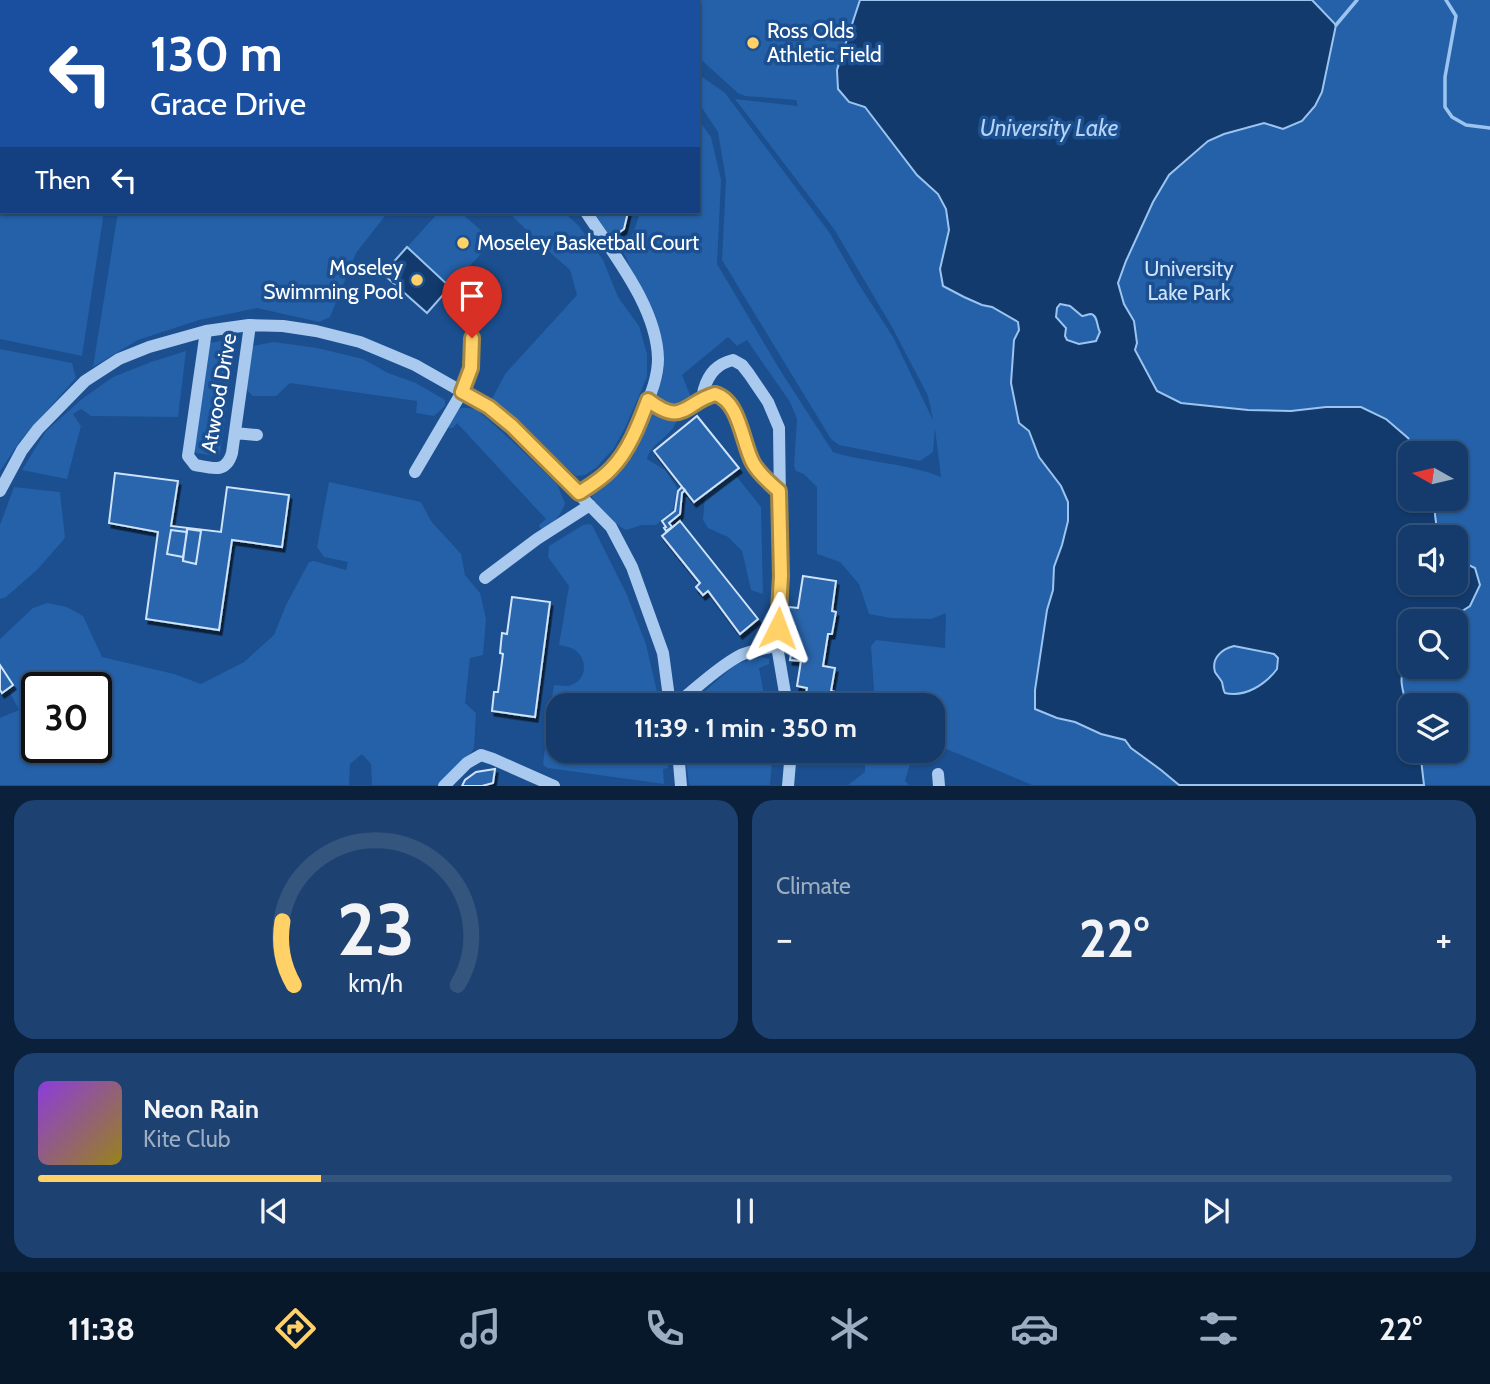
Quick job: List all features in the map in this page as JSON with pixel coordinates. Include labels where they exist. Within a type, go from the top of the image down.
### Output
[{"type":"street","points":[[579,493],[611,470],[623,454],[648,400],[658,361],[653,331],[641,301],[628,274],[587,214]]},
{"type":"street","points":[[0,489],[22,450],[38,429],[85,381],[119,359],[149,347],[206,331],[250,325],[283,326],[360,342],[415,365],[489,407],[512,426],[611,527],[636,578],[663,653],[668,693]]},
{"type":"street","name":"Atwood Drive","points":[[206,331],[188,456],[195,465],[217,469],[226,466],[230,460],[250,325]]},
{"type":"street","points":[[415,472],[462,392],[471,368],[472,338]]},
{"type":"street","points":[[701,400],[708,378],[715,368],[733,360],[742,365],[768,402],[779,428],[781,576],[777,646],[785,693]]},
{"type":"street","points":[[648,400],[664,411],[679,413],[701,400],[715,394],[720,395],[730,404],[737,416],[754,465],[779,491]]},
{"type":"street","points":[[235,433],[257,435]]},
{"type":"street","points":[[485,578],[537,539],[590,505]]},
{"type":"street","points":[[690,693],[739,656],[777,646]]},
{"type":"street","points":[[444,786],[467,763],[481,755],[554,786]]},
{"type":"street","points":[[679,763],[681,786]]},
{"type":"street","points":[[788,786],[790,763]]},
{"type":"green space","name":"University Lake Park","points":[[700,0],[1490,0],[1490,785],[1032,785],[945,748],[945,693],[874,693],[871,646],[876,640],[945,648],[946,613],[931,619],[891,618],[869,614],[859,584],[840,562],[817,554],[817,487],[804,474],[796,471],[794,466],[797,419],[790,402],[747,340],[737,346],[728,337],[682,375],[691,397],[681,405],[674,408],[654,400],[663,374],[661,347],[650,313],[624,253],[639,214],[700,214],[700,122],[711,137],[721,180],[717,264],[833,452],[941,477],[935,429],[933,452],[920,461],[839,445],[831,439],[722,260],[726,180],[718,132],[700,105],[700,75],[725,93],[829,232],[893,337],[933,420],[928,396],[892,327],[834,229],[735,99],[798,106],[796,100],[745,96],[738,93],[700,59]]},
{"type":"green space","points":[[0,214],[104,214],[82,356],[0,339]]},
{"type":"green space","points":[[118,214],[386,214],[356,253],[330,317],[319,322],[257,308],[199,320],[138,340],[93,367]]},
{"type":"green space","name":"Moseley Basketball Court","points":[[437,214],[462,214],[493,241],[450,287],[407,247]]},
{"type":"green space","points":[[510,214],[568,214],[603,260],[618,297],[639,326],[647,354],[647,377],[625,428],[614,448],[597,467],[585,475],[576,476],[491,401],[505,374],[577,295],[570,270]]},
{"type":"green space","points":[[236,339],[220,453],[216,456],[196,453],[194,449],[209,343]]},
{"type":"green space","points":[[274,342],[317,348],[363,359],[388,373],[416,383],[445,400],[445,406],[434,416],[416,413],[417,401],[290,383],[276,396],[253,396],[246,389],[253,346]]},
{"type":"green space","points":[[0,349],[72,363],[76,378],[20,441],[0,471]]},
{"type":"green space","points":[[186,351],[178,417],[91,416],[81,409],[73,414],[81,426],[67,479],[22,470],[46,431],[82,399],[113,377]]},
{"type":"green space","points":[[652,407],[677,418],[672,430],[653,448],[647,459],[665,470],[677,488],[673,510],[656,525],[642,525],[626,530],[606,515],[590,494],[633,456]]},
{"type":"green space","points":[[461,408],[476,409],[557,484],[565,503],[554,521],[540,528],[539,525],[546,519],[457,423],[453,428],[448,428],[454,414]]},
{"type":"green space","points":[[733,472],[761,507],[763,594],[751,590],[742,551],[728,537],[708,528],[703,520],[705,495]]},
{"type":"green space","points":[[329,482],[421,502],[431,521],[461,554],[465,575],[480,593],[486,619],[483,655],[470,658],[465,703],[476,713],[474,748],[439,785],[372,785],[371,764],[362,754],[350,764],[349,785],[0,785],[0,718],[19,710],[0,680],[0,639],[33,608],[47,603],[67,607],[83,616],[102,657],[174,674],[201,684],[244,662],[274,635],[286,605],[309,562],[346,570],[348,562],[324,557],[317,547]]},
{"type":"green space","points":[[14,487],[60,492],[65,538],[37,570],[6,597],[0,599],[0,525]]},
{"type":"green space","points":[[583,525],[592,525],[627,595],[646,644],[657,693],[553,693],[554,685],[567,686],[580,679],[584,664],[575,650],[559,645],[569,586],[548,557],[549,546]]},
{"type":"green space","points":[[762,657],[769,659],[769,664],[759,668],[764,693],[703,693],[736,664]]},
{"type":"green space","points":[[546,742],[546,763],[667,763],[668,768],[663,769],[664,784],[548,768],[543,763]]},
{"type":"green space","points":[[686,763],[772,763],[770,785],[689,785]]},
{"type":"green space","points":[[865,763],[910,763],[905,781],[909,785],[848,785],[865,772]]},
{"type":"water","name":"University Lake","points":[[860,0],[1312,0],[1336,25],[1322,92],[1315,106],[1302,121],[1283,129],[1264,123],[1208,141],[1169,175],[1153,202],[1118,283],[1124,304],[1134,321],[1137,343],[1135,350],[1157,391],[1181,403],[1248,410],[1291,411],[1361,407],[1386,419],[1408,438],[1410,441],[1398,441],[1398,511],[1435,511],[1436,525],[1398,525],[1398,595],[1468,595],[1468,565],[1475,568],[1480,585],[1470,606],[1465,609],[1398,609],[1398,679],[1401,679],[1404,693],[1398,693],[1398,763],[1421,763],[1424,785],[1179,785],[1131,748],[1125,740],[1101,734],[1035,709],[1035,690],[1047,610],[1053,590],[1054,567],[1068,521],[1068,502],[1061,486],[1039,457],[1029,431],[1019,423],[1011,383],[1018,322],[992,307],[982,305],[943,286],[940,269],[949,230],[946,209],[938,194],[917,175],[865,107],[849,102],[838,89],[837,70]],"holes":[[[1060,304],[1070,306],[1082,316],[1090,314],[1096,319],[1100,332],[1096,341],[1079,344],[1067,340],[1066,328],[1056,317]],[[1234,646],[1274,654],[1278,658],[1277,669],[1267,680],[1247,692],[1225,693],[1214,667],[1216,658],[1225,649]]]},
{"type":"water","name":"Moseley Swimming Pool","points":[[407,247],[450,287],[427,313],[383,274]]},
{"type":"building","points":[[592,214],[628,214],[624,229],[613,237],[607,234]]},
{"type":"building","points":[[697,416],[739,468],[694,502],[654,451]]},
{"type":"building","points":[[115,473],[178,481],[171,526],[221,532],[227,487],[289,495],[282,547],[232,540],[219,630],[146,619],[158,532],[109,523]],"holes":[[[171,530],[201,531],[196,564],[183,561],[183,557],[167,554]]]},
{"type":"building","points":[[682,487],[685,490],[682,493],[680,514],[669,523],[672,527],[666,531],[662,521],[675,511],[678,491]]},
{"type":"building","points":[[680,521],[758,619],[740,634],[708,591],[703,595],[696,587],[700,583],[662,536]]},
{"type":"building","points":[[187,529],[201,531],[196,564],[183,561]]},
{"type":"building","points":[[171,530],[187,532],[183,557],[167,554]]},
{"type":"building","points":[[803,576],[836,581],[832,611],[836,612],[832,634],[828,634],[823,666],[835,668],[831,691],[835,693],[806,693],[807,688],[797,686],[801,661],[790,660],[795,627],[786,626],[789,607],[798,608]]},
{"type":"building","points":[[512,597],[550,602],[535,717],[492,711],[494,692],[498,692],[503,654],[500,653],[502,633],[507,634]]},
{"type":"building","points":[[0,665],[13,685],[2,693],[0,690]]},
{"type":"building","points":[[495,769],[493,783],[462,786],[465,780],[476,772]]},
{"type":"waterway","points":[[1336,25],[1357,0]]},
{"type":"waterway","points":[[1446,0],[1456,16],[1445,77],[1445,107],[1452,117],[1466,125],[1490,128]]},
{"type":"place","name":"Ross Olds Athletic Field","points":[[753,43]]},
{"type":"place","name":"Moseley Basketball Court","points":[[463,243]]},
{"type":"place","name":"Moseley Swimming Pool","points":[[417,280]]},
{"type":"route","points":[[472,338],[471,368],[462,392],[489,407],[512,426],[579,493],[611,470],[623,454],[648,400],[664,411],[679,413],[715,394],[730,404],[737,416],[754,465],[779,491],[781,576],[778,628]]}]
